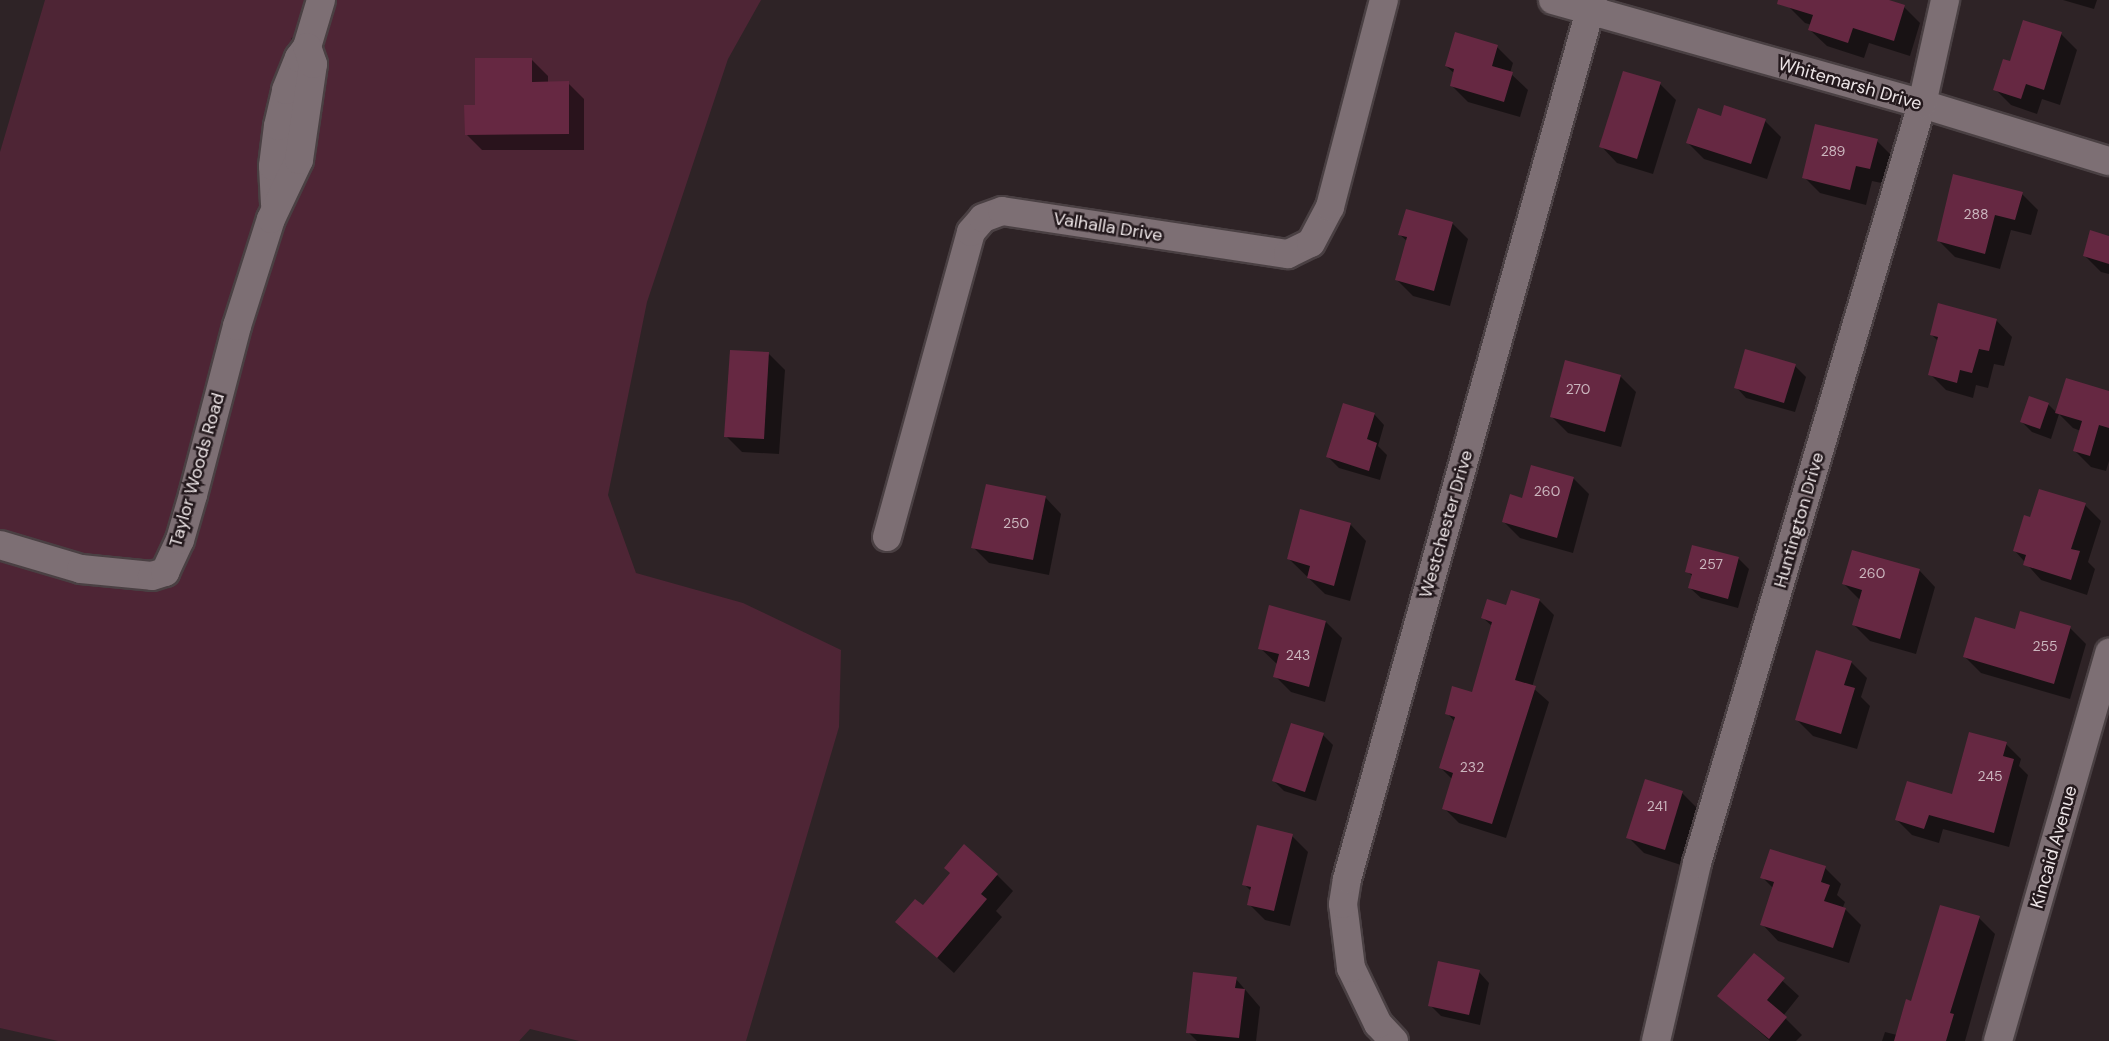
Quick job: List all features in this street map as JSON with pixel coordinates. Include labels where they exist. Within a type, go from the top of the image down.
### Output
[{"type":"street","name":"Taylor Woods Road","points":[[0,545],[81,569],[152,576],[165,572],[193,495],[237,326],[275,204],[299,160],[313,64],[307,47],[321,0]]},
{"type":"street","name":"Valhalla Drive","points":[[887,537],[971,232],[983,218],[1002,211],[1288,254],[1311,243],[1330,207],[1384,0]]},
{"type":"street","points":[[1553,0],[1591,6]]},
{"type":"street","name":"Huntington Drive","points":[[1656,1041],[1697,863],[1922,104],[1945,0]]},
{"type":"street","name":"Whitemarsh Drive","points":[[1591,6],[2109,161]]},
{"type":"street","name":"Westchester Drive","points":[[1394,1041],[1378,1024],[1351,968],[1343,904],[1347,879],[1591,6]]},
{"type":"street","name":"Kincaid Avenue","points":[[1998,1041],[2109,653]]},
{"type":"shaded area","points":[[45,0],[307,0],[297,37],[291,38],[293,44],[259,164],[262,202],[224,323],[180,492],[155,562],[83,557],[0,533],[0,152]]},
{"type":"shaded area","points":[[335,0],[761,0],[728,59],[647,302],[608,495],[636,573],[743,603],[841,650],[839,727],[746,1041],[579,1041],[530,1029],[519,1041],[58,1041],[0,1028],[0,557],[151,587],[249,330],[286,215],[291,214],[290,207],[312,163],[323,106],[326,65],[322,50]]},
{"type":"building","points":[[1778,0],[1889,0],[1905,5],[1894,41],[1853,28],[1848,43],[1808,30],[1813,15],[1777,4]]},
{"type":"building","points":[[2023,20],[2062,32],[2044,90],[2026,84],[2021,99],[1993,90],[2003,59],[2010,61]]},
{"type":"building","points":[[1455,32],[1498,45],[1492,66],[1513,72],[1504,102],[1450,86],[1454,69],[1445,66]]},
{"type":"building","points":[[475,58],[532,58],[532,82],[569,81],[569,134],[465,135],[464,105],[475,105]]},
{"type":"building","points":[[1623,71],[1661,82],[1637,159],[1599,147]]},
{"type":"building","points":[[1724,105],[1766,119],[1751,164],[1686,143],[1698,108],[1721,116]]},
{"type":"building","points":[[1815,124],[1878,139],[1870,169],[1856,166],[1850,190],[1802,178]]},
{"type":"building","points":[[1953,174],[2023,192],[2015,220],[1995,215],[1985,254],[1937,241]]},
{"type":"building","points":[[1406,209],[1453,222],[1434,291],[1395,280],[1407,237],[1398,235]]},
{"type":"building","points":[[2090,230],[2109,236],[2109,264],[2083,256]]},
{"type":"building","points":[[1938,303],[1997,319],[1989,351],[1979,349],[1972,373],[1960,370],[1957,383],[1928,375],[1938,337],[1930,335]]},
{"type":"building","points":[[1745,349],[1796,364],[1784,403],[1734,388]]},
{"type":"building","points":[[730,350],[769,352],[764,439],[724,437]]},
{"type":"building","points":[[1565,360],[1621,375],[1605,432],[1550,417]]},
{"type":"building","points":[[2066,378],[2109,391],[2109,428],[2099,425],[2090,456],[2073,451],[2082,421],[2055,413]]},
{"type":"building","points":[[2029,396],[2049,403],[2040,429],[2020,422]]},
{"type":"building","points":[[1343,403],[1375,413],[1367,439],[1377,443],[1369,471],[1326,457]]},
{"type":"building","points":[[1531,465],[1574,477],[1557,538],[1502,522],[1510,494],[1522,498]]},
{"type":"building","points":[[986,484],[1046,496],[1033,560],[971,548]]},
{"type":"building","points":[[2039,489],[2086,503],[2071,549],[2080,551],[2071,580],[2023,565],[2026,555],[2013,551],[2024,515],[2030,517]]},
{"type":"building","points":[[1300,509],[1351,523],[1334,586],[1307,578],[1310,566],[1287,559]]},
{"type":"building","points":[[1692,545],[1739,557],[1728,599],[1688,588],[1692,574],[1685,572]]},
{"type":"building","points":[[1852,550],[1920,569],[1900,639],[1852,625],[1862,590],[1842,584]]},
{"type":"building","points":[[1511,590],[1540,599],[1515,680],[1536,686],[1492,824],[1442,809],[1453,773],[1439,768],[1455,717],[1445,714],[1452,686],[1472,692],[1492,622],[1481,618],[1487,599],[1506,605]]},
{"type":"building","points":[[1269,605],[1326,621],[1309,687],[1273,677],[1279,654],[1258,649]]},
{"type":"building","points":[[2020,611],[2071,626],[2054,684],[1963,657],[1975,617],[2015,629]]},
{"type":"building","points":[[1816,650],[1852,661],[1844,685],[1855,688],[1841,734],[1795,720]]},
{"type":"building","points":[[1291,723],[1324,733],[1305,792],[1272,781]]},
{"type":"building","points":[[1969,732],[2007,742],[2003,756],[2014,759],[1994,833],[1929,815],[1924,829],[1895,820],[1907,781],[1952,794]]},
{"type":"building","points":[[1645,779],[1683,791],[1665,850],[1626,838]]},
{"type":"building","points":[[1257,825],[1293,834],[1274,911],[1247,905],[1251,887],[1242,885]]},
{"type":"building","points":[[964,844],[998,874],[981,894],[987,899],[937,958],[895,922],[915,899],[923,905],[950,873],[944,868]]},
{"type":"building","points":[[1770,849],[1826,866],[1821,882],[1830,885],[1824,901],[1846,908],[1833,948],[1760,925],[1774,882],[1760,878]]},
{"type":"building","points":[[1940,905],[1980,916],[1950,1013],[1954,1014],[1946,1041],[1894,1041],[1906,999],[1911,1001]]},
{"type":"building","points":[[1754,953],[1785,978],[1767,1000],[1787,1017],[1769,1039],[1717,996]]},
{"type":"building","points":[[1438,961],[1480,970],[1469,1015],[1428,1006]]},
{"type":"building","points":[[1193,972],[1237,977],[1235,988],[1245,989],[1239,1038],[1186,1033]]}]
